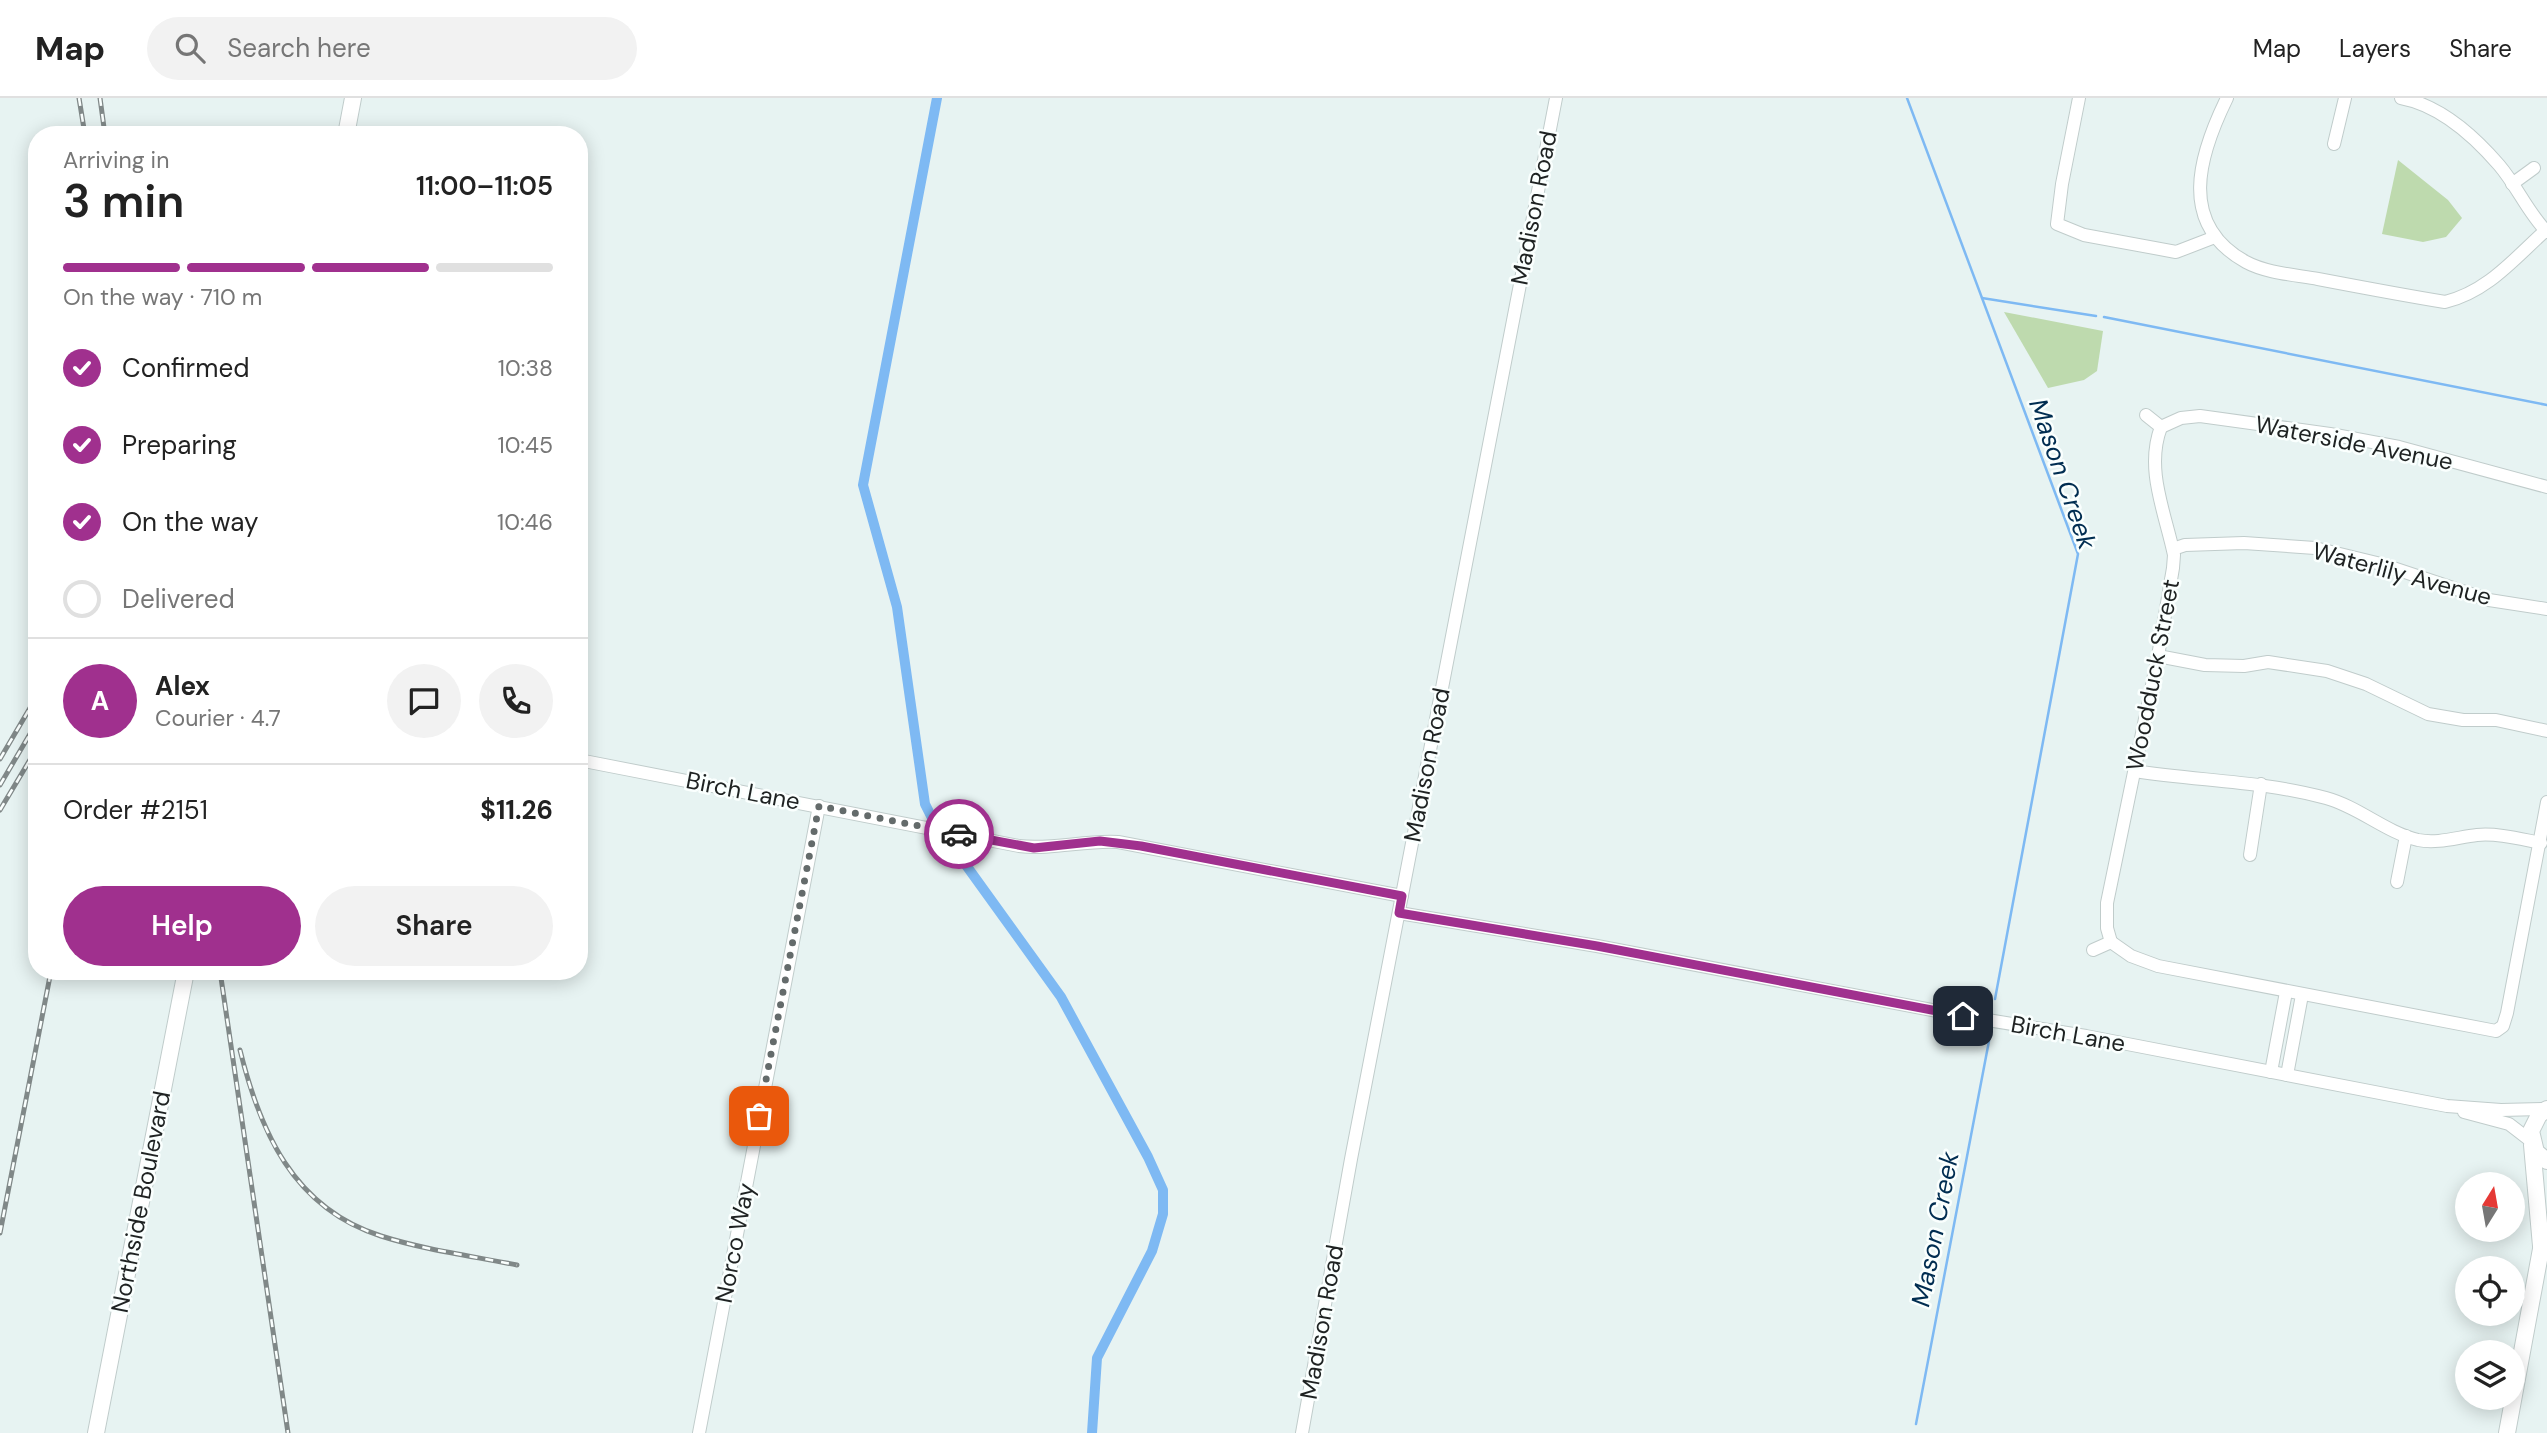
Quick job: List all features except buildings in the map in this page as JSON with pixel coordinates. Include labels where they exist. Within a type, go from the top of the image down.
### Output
[{"type":"main road","points":[[348,126],[353,98]]},
{"type":"main road","name":"Northside Boulevard","points":[[96,1433],[184,980]]},
{"type":"main road","points":[[2541,1249],[2532,1143],[2533,1122],[2546,1109]]},
{"type":"main road","points":[[2532,1143],[2547,1161]]},
{"type":"main road","points":[[2507,1433],[2541,1249],[2547,1233]]},
{"type":"street","name":"Madison Road","points":[[1302,1433],[1402,896],[1556,98]]},
{"type":"street","points":[[2079,98],[2057,224],[2084,235],[2176,252],[2215,237]]},
{"type":"street","points":[[2227,98],[2211,130],[2198,185],[2206,222],[2215,237],[2247,263],[2445,302],[2465,297],[2484,287],[2546,232],[2500,166],[2450,120],[2401,98]]},
{"type":"street","points":[[2334,144],[2345,98]]},
{"type":"street","points":[[2512,184],[2534,169]]},
{"type":"street","points":[[2146,415],[2161,427]]},
{"type":"street","name":"Waterside Avenue","points":[[2161,427],[2181,418],[2200,416],[2330,434],[2399,447],[2547,487]]},
{"type":"street","name":"Woodduck Street","points":[[2111,942],[2107,928],[2107,903],[2158,656],[2173,568],[2173,550],[2154,471],[2155,444],[2161,427]]},
{"type":"street","name":"Waterlily Avenue","points":[[2173,550],[2185,545],[2244,543],[2315,548],[2381,564],[2489,600],[2547,609]]},
{"type":"street","points":[[2158,656],[2205,665],[2244,666],[2268,662],[2327,671],[2366,684],[2428,714],[2463,720],[2496,720],[2547,731]]},
{"type":"street","name":"Birch Lane","points":[[588,762],[1034,848],[1100,841],[1118,842],[1402,896]]},
{"type":"street","points":[[2135,771],[2196,781],[2261,784],[2330,799],[2406,836],[2434,841],[2479,835],[2545,844]]},
{"type":"street","points":[[2250,855],[2261,784]]},
{"type":"street","points":[[2093,950],[2111,942],[2131,956],[2158,966],[2496,1031],[2502,1026],[2507,1013],[2545,844],[2547,802]]},
{"type":"street","name":"Norco Way","points":[[699,1433],[819,806]]},
{"type":"street","points":[[2398,882],[2406,836]]},
{"type":"street","name":"Birch Lane","points":[[1399,913],[1597,946],[2447,1105],[2501,1110],[2546,1109]]},
{"type":"street","points":[[2271,1072],[2286,992]]},
{"type":"street","points":[[2287,1075],[2302,995]]},
{"type":"street","name":"Birch Lane","points":[[2447,1105],[2509,1125],[2532,1143]]},
{"type":"green space","points":[[2398,160],[2448,200],[2462,218],[2446,237],[2423,242],[2382,234]]},
{"type":"green space","points":[[2004,312],[2103,331],[2097,371],[2084,380],[2048,388]]},
{"type":"waterway","points":[[931,816],[925,804],[897,607],[863,485],[937,98]]},
{"type":"waterway","name":"Mason Creek","points":[[1907,98],[2078,554],[1995,999]]},
{"type":"waterway","points":[[1982,298],[2096,316]]},
{"type":"waterway","points":[[2104,317],[2547,405]]},
{"type":"waterway","points":[[945,836],[1061,997],[1148,1157],[1163,1190],[1163,1214],[1152,1251],[1097,1358],[1092,1433]]},
{"type":"waterway","name":"Mason Creek","points":[[1916,1424],[1989,1041]]},
{"type":"railway","points":[[79,98],[84,126]]},
{"type":"railway","points":[[100,98],[104,126]]},
{"type":"railway","points":[[0,759],[28,711]]},
{"type":"railway","points":[[0,785],[28,737]]},
{"type":"railway","points":[[0,810],[28,763]]},
{"type":"railway","points":[[0,1233],[49,980]]},
{"type":"railway","points":[[221,980],[288,1433]]},
{"type":"railway","points":[[240,1050],[248,1080],[270,1137],[303,1186],[325,1207],[350,1223],[381,1236],[517,1265]]},
{"type":"way so far","points":[[759,1116],[819,806],[959,834]]},
{"type":"route","points":[[959,834],[1034,848],[1100,841],[1141,846],[1402,896],[1399,913],[1597,946],[1963,1016]]}]
